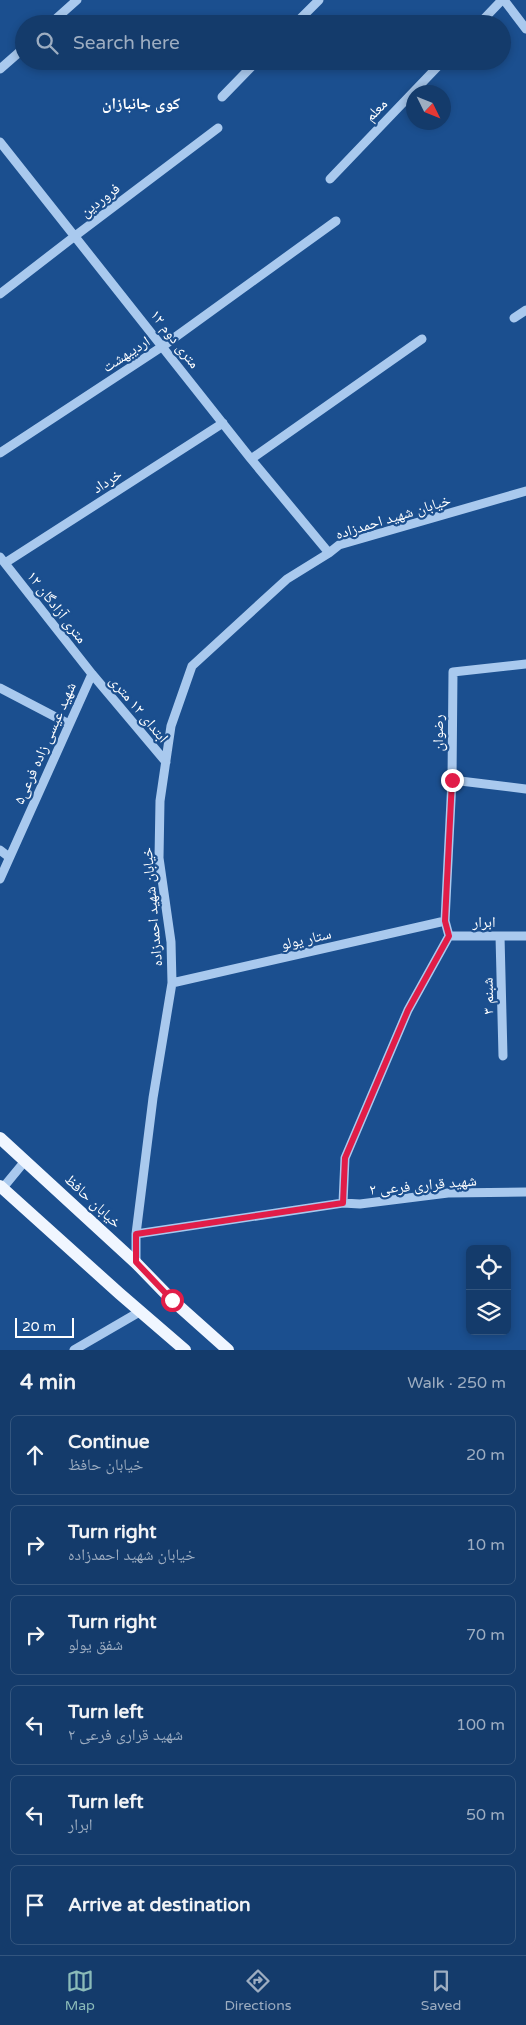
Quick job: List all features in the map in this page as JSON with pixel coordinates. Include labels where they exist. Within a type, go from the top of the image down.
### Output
[{"type":"main road","name":"خیابان حافظ","points":[[0,1138],[136,1262],[172,1300],[228,1350]]},
{"type":"main road","points":[[1,1187],[185,1350]]},
{"type":"street","points":[[60,15],[77,0]]},
{"type":"street","points":[[304,15],[319,0]]},
{"type":"street","points":[[488,15],[503,0],[526,28]]},
{"type":"street","points":[[0,69],[15,56]]},
{"type":"street","points":[[222,96],[248,70]]},
{"type":"street","name":"معلم","points":[[330,178],[434,70]]},
{"type":"street","name":"فروردین","points":[[0,294],[218,128]]},
{"type":"street","name":"۱۲ متری دوم","points":[[0,142],[251,459],[330,552]]},
{"type":"street","name":"اردیبهشت","points":[[0,453],[163,346],[336,221]]},
{"type":"street","points":[[514,318],[526,310]]},
{"type":"street","points":[[251,459],[422,339]]},
{"type":"street","name":"خرداد","points":[[3,560],[223,423]]},
{"type":"street","name":"خیابان شهید احمدزاده","points":[[136,1262],[136,1234],[153,1098],[172,983],[171,942],[159,858],[160,801],[171,726],[192,666],[287,579],[339,545],[526,491]]},
{"type":"street","name":"۱۲ متری آزادگان","points":[[3,560],[92,674]]},
{"type":"street","name":"رضوان","points":[[452,780],[453,672],[526,664]]},
{"type":"street","name":"ابتدای ۱۲ متری","points":[[92,674],[166,762]]},
{"type":"street","name":"شهید عیسی زاده فرعی۵","points":[[0,879],[92,674]]},
{"type":"street","points":[[0,688],[69,724]]},
{"type":"street","points":[[343,1203],[345,1158],[408,1010],[449,936],[445,921],[452,780],[526,789]]},
{"type":"street","points":[[0,850],[9,857]]},
{"type":"street","name":"ستار یولو","points":[[172,983],[445,921]]},
{"type":"street","name":"ابرار","points":[[449,936],[526,936]]},
{"type":"street","name":"شبنم ۳","points":[[500,936],[503,1056]]},
{"type":"street","points":[[1,1187],[25,1161]]},
{"type":"street","name":"شهید قراری فرعی ۲","points":[[136,1234],[343,1203],[360,1204],[448,1193],[526,1192]]},
{"type":"street","points":[[74,1350],[142,1312]]},
{"type":"district","name":"کوی جانبازان","points":[[141,103]]},
{"type":"route","points":[[172,1300],[136,1262],[136,1234],[343,1203],[345,1158],[408,1010],[449,936],[445,921],[452,780]]}]
